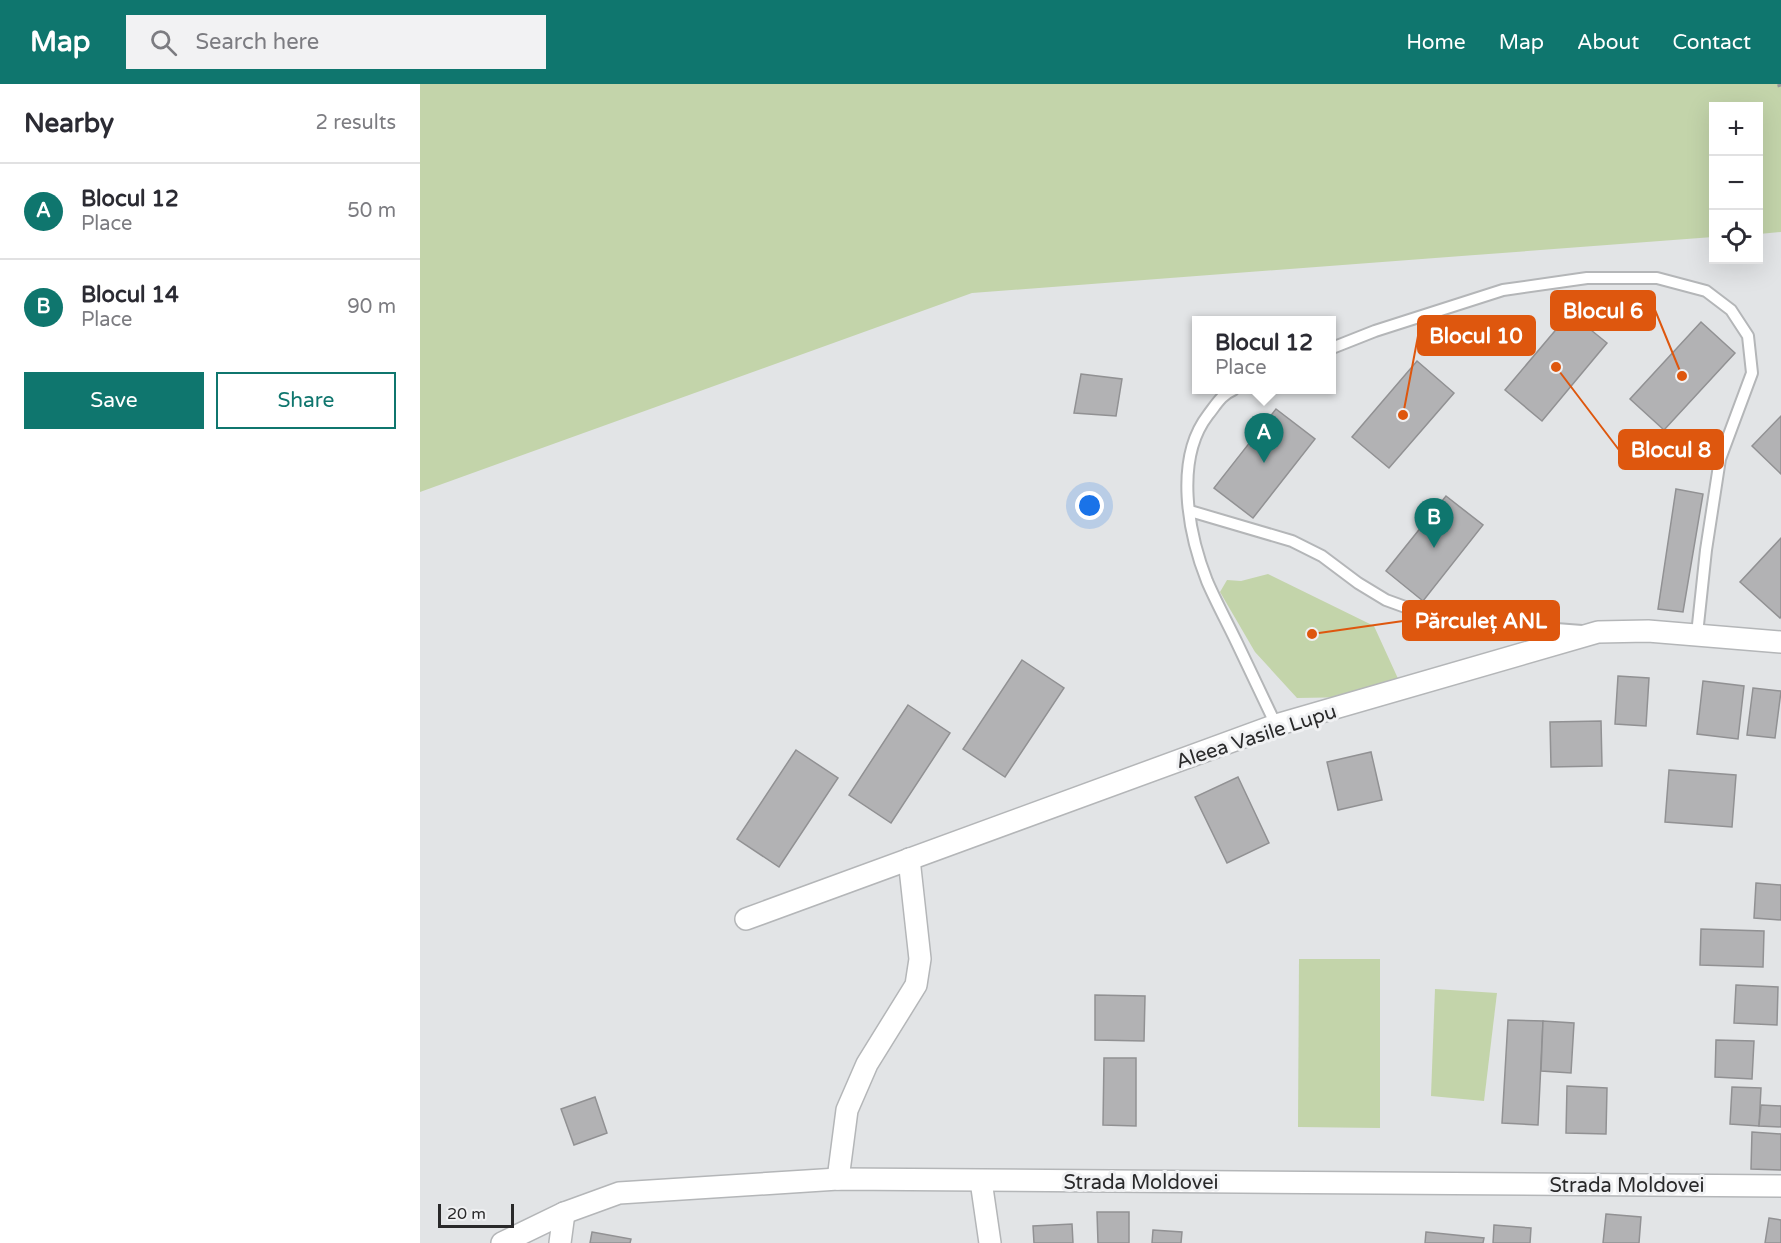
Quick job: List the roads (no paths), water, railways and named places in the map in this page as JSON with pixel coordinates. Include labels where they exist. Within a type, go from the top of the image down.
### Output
[{"type":"street","name":"Aleea Vasile Lupu","points":[[747,919],[1276,725],[1598,632],[1648,631],[1781,642]]},
{"type":"street","points":[[838,1179],[847,1110],[867,1064],[916,985],[920,959],[909,859]]},
{"type":"street","name":"Strada Moldovei","points":[[506,1241],[564,1213],[619,1193],[838,1179],[1781,1186]]},
{"type":"street","points":[[981,1181],[990,1243]]},
{"type":"street","points":[[560,1243],[564,1213]]},
{"type":"lane","points":[[1336,346],[1375,331],[1503,290],[1587,278],[1657,278],[1706,291],[1731,310],[1748,336],[1752,373],[1720,459],[1706,550],[1697,634]]},
{"type":"lane","points":[[1224,394],[1199,426],[1190,453],[1186,483],[1190,512],[1197,550],[1208,582],[1276,725]]},
{"type":"lane","points":[[1190,512],[1292,542],[1322,556],[1358,583],[1386,600],[1441,620],[1598,632]]},
{"type":"place","name":"Blocul 8","points":[[1556,367]]},
{"type":"place","name":"Blocul 6","points":[[1682,376]]},
{"type":"place","name":"Blocul 10","points":[[1403,415]]},
{"type":"place","name":"Blocul 12","points":[[1264,463]]},
{"type":"place","name":"Blocul 14","points":[[1434,548]]},
{"type":"place","name":"Părculeț ANL","points":[[1312,634]]}]
